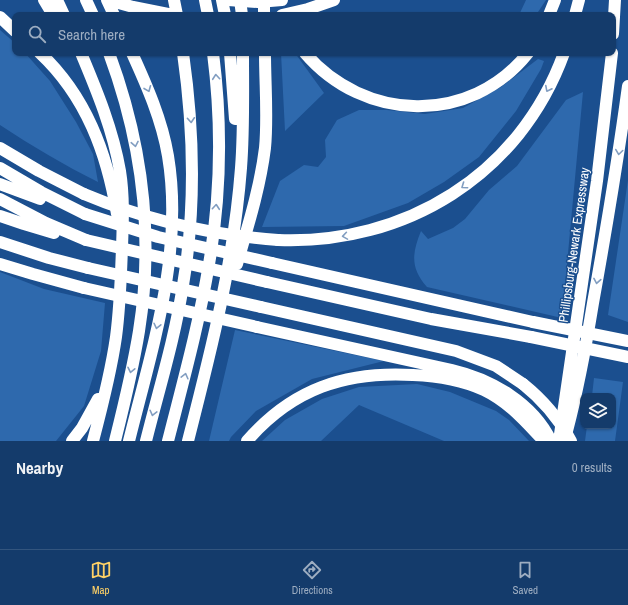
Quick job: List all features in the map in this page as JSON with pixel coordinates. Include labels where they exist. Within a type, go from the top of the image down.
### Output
[{"type":"highway","points":[[44,0],[51,12]]},
{"type":"highway","points":[[57,0],[63,12]]},
{"type":"highway","points":[[86,0],[92,12]]},
{"type":"highway","points":[[108,0],[113,12]]},
{"type":"highway","points":[[108,0],[158,12]]},
{"type":"highway","points":[[174,0],[176,12]]},
{"type":"highway","points":[[205,0],[207,12]]},
{"type":"highway","points":[[222,0],[224,12]]},
{"type":"highway","points":[[228,0],[258,2],[282,0]]},
{"type":"highway","points":[[240,0],[242,12]]},
{"type":"highway","points":[[264,0],[264,12]]},
{"type":"highway","points":[[278,0],[282,12]]},
{"type":"highway","points":[[298,12],[308,10],[334,0]]},
{"type":"highway","points":[[550,12],[555,0]]},
{"type":"highway","points":[[576,12],[578,0]]},
{"type":"highway","points":[[614,12],[615,0]]},
{"type":"highway","points":[[0,17],[12,28]]},
{"type":"highway","points":[[43,56],[62,76],[74,92],[90,121],[98,140],[112,184],[122,263]]},
{"type":"highway","points":[[76,56],[100,98]]},
{"type":"highway","points":[[82,56],[100,98],[112,137],[121,181],[123,213],[121,294],[112,359],[93,441]]},
{"type":"highway","points":[[110,56],[128,111],[137,154],[143,197],[146,237],[144,287],[139,330],[131,373],[115,441]]},
{"type":"highway","points":[[128,441],[162,302],[171,247],[173,215],[171,178],[163,133],[151,97],[133,56]]},
{"type":"highway","points":[[146,441],[180,306],[190,237],[192,151],[183,56]]},
{"type":"highway","points":[[168,441],[198,324],[214,228],[218,181],[218,126],[213,56]]},
{"type":"highway","points":[[230,56],[235,132],[234,226]]},
{"type":"highway","points":[[188,441],[215,334],[229,265],[241,168],[243,56]]},
{"type":"highway","points":[[215,334],[253,210],[260,178],[266,132],[265,56]]},
{"type":"highway","points":[[308,56],[334,80],[354,92],[385,103],[417,106],[440,105],[483,90],[493,85],[510,72],[525,56]]},
{"type":"highway","points":[[0,148],[39,172],[84,194],[134,213],[177,225],[237,236],[278,240],[332,238],[374,230],[415,214],[453,194],[471,181],[488,167],[518,135],[544,97],[563,56]]},
{"type":"highway","name":"Phillipsburg-Newark Expressway","points":[[559,441],[596,188],[612,56]]},
{"type":"highway","points":[[565,441],[578,391],[604,247],[628,86]]},
{"type":"highway","points":[[0,168],[41,192],[85,214]]},
{"type":"highway","points":[[0,184],[85,214],[158,237],[533,322],[628,341]]},
{"type":"highway","points":[[0,199],[52,226],[86,240]]},
{"type":"highway","points":[[0,216],[40,229],[86,240],[431,319],[531,337],[628,357]]},
{"type":"highway","points":[[0,242],[48,258],[88,268],[456,351],[496,366],[523,384],[540,398],[555,416],[571,441]]},
{"type":"highway","points":[[0,264],[84,288],[469,374],[495,386],[546,430],[551,441]]},
{"type":"highway","points":[[72,441],[93,410],[104,386],[112,359]]},
{"type":"highway","points":[[247,441],[272,416],[300,397],[329,384],[371,374],[418,375],[440,378],[462,382],[483,390],[518,407],[544,441]]},
{"type":"shaded area","points":[[526,0],[546,0],[538,12],[520,12]]},
{"type":"shaded area","points":[[0,30],[12,40],[12,56],[28,56],[50,81],[76,122],[93,154],[98,182],[48,155],[0,125]]},
{"type":"shaded area","points":[[281,56],[297,56],[324,93],[285,131]]},
{"type":"shaded area","points":[[538,59],[544,61],[541,69],[516,111],[479,157],[444,182],[408,203],[344,226],[262,227],[280,181],[304,165],[318,167],[326,157],[325,140],[337,120],[359,110],[387,110],[425,114],[463,108],[501,87]]},
{"type":"shaded area","points":[[583,92],[562,318],[427,287],[421,280],[415,267],[414,260],[414,253],[421,231],[428,239],[453,228],[465,219],[489,190],[517,166],[566,100]]},
{"type":"shaded area","points":[[628,180],[628,322],[608,315]]},
{"type":"shaded area","points":[[0,272],[44,289],[105,303],[101,351],[84,406],[56,441],[0,441]]},
{"type":"shaded area","points":[[235,330],[384,361],[312,379],[256,411],[229,441],[209,441]]},
{"type":"shaded area","points":[[594,378],[623,382],[615,441],[585,441],[587,429],[616,429],[616,393],[592,393]]},
{"type":"shaded area","points":[[417,384],[450,392],[496,411],[509,420],[529,441],[444,441],[359,405],[321,441],[262,441],[285,420],[322,399],[359,387]]}]
